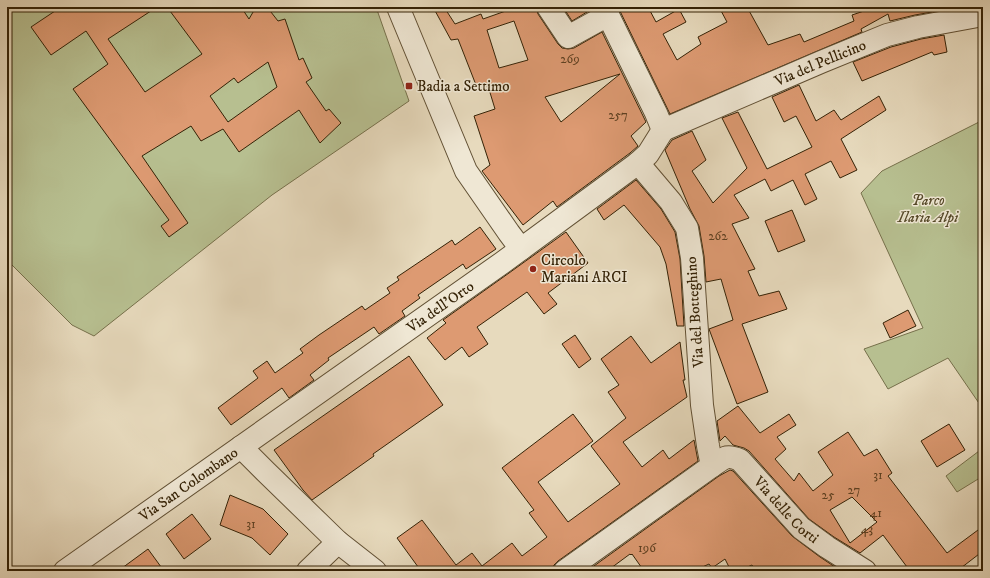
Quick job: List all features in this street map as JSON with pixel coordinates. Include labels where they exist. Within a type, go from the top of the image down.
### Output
[{"type":"street","points":[[398,7],[466,171],[521,249]]},
{"type":"street","points":[[548,7],[568,37],[606,11],[663,130],[648,154],[638,163]]},
{"type":"street","name":"Via del Pellicino","points":[[663,130],[886,35],[918,27],[983,15]]},
{"type":"street","name":"Via dell'Orto","points":[[241,447],[521,249],[638,163]]},
{"type":"street","name":"Via del Botteghino","points":[[638,163],[671,202],[687,228],[692,258],[702,405],[712,466]]},
{"type":"street","name":"Via San Colombano","points":[[65,571],[241,447],[338,542],[375,571]]},
{"type":"street","name":"Via delle Corti","points":[[712,466],[731,456],[740,460],[801,528],[864,571]]},
{"type":"street","points":[[565,571],[712,466]]},
{"type":"street","points":[[308,571],[338,542]]},
{"type":"green space","points":[[16,7],[376,7],[409,101],[272,195],[94,336],[72,325],[7,260],[7,13]]},
{"type":"green space","name":"Parco Ilaria Alpi","points":[[983,120],[983,409],[948,358],[888,389],[864,349],[923,328],[861,193],[882,171]]},
{"type":"green space","points":[[983,448],[983,476],[957,492],[946,476]]},
{"type":"building","points":[[61,7],[157,7],[108,39],[145,92],[202,54],[167,7],[241,7],[249,19],[256,7],[267,7],[278,21],[285,19],[299,60],[303,58],[312,78],[306,82],[326,111],[329,109],[341,123],[320,143],[299,110],[239,152],[223,129],[201,141],[191,126],[142,156],[188,223],[169,237],[161,226],[169,220],[73,89],[108,64],[86,31],[51,55],[31,27]],"holes":[[[268,62],[277,87],[228,122],[210,96],[234,78],[238,83]]]},
{"type":"building","points":[[433,7],[444,7],[455,24],[481,14],[483,19],[517,7],[536,7],[538,14],[558,44],[562,48],[568,49],[574,48],[602,32],[646,122],[631,136],[638,146],[557,207],[553,201],[523,225],[482,171],[490,165],[474,116],[495,109],[488,86],[476,85],[458,39],[451,40]],"holes":[[[514,21],[528,60],[499,68],[487,30]],[[620,74],[561,122],[545,97]]]},
{"type":"building","points":[[563,7],[592,7],[592,9],[572,21]]},
{"type":"building","points":[[618,7],[648,7],[656,22],[679,9],[686,22],[663,34],[677,60],[701,44],[698,37],[727,22],[719,7],[747,7],[768,45],[800,34],[804,42],[854,21],[852,15],[876,7],[931,7],[932,12],[890,21],[888,14],[861,29],[862,32],[670,114]]},
{"type":"building","points":[[944,35],[947,52],[934,55],[932,52],[862,81],[853,62],[891,47]]},
{"type":"building","points":[[799,85],[816,121],[834,110],[841,120],[879,96],[886,110],[841,139],[857,170],[840,178],[831,161],[805,174],[817,199],[805,205],[793,180],[771,191],[765,179],[734,195],[749,218],[732,224],[755,269],[748,271],[759,296],[779,291],[787,309],[742,324],[768,392],[737,404],[709,329],[733,320],[721,279],[706,282],[704,256],[699,226],[690,209],[665,150],[672,140],[692,131],[706,160],[692,171],[713,203],[747,168],[722,118],[738,112],[767,169],[812,147],[796,116],[784,122],[772,97]]},
{"type":"building","points":[[636,180],[661,209],[675,232],[680,259],[684,326],[677,326],[666,264],[660,247],[624,205],[604,220],[597,209]]},
{"type":"building","points":[[792,210],[805,241],[778,252],[765,221]]},
{"type":"building","points":[[480,227],[496,249],[466,269],[463,264],[418,295],[420,298],[402,311],[405,316],[379,334],[374,327],[328,358],[329,360],[310,375],[314,380],[289,398],[282,388],[231,425],[218,408],[258,378],[253,371],[267,361],[275,373],[303,353],[300,349],[319,335],[362,306],[365,310],[390,293],[387,288],[399,280],[397,277],[452,240],[455,245]]},
{"type":"building","points":[[566,232],[588,263],[548,293],[557,304],[544,314],[527,292],[477,327],[488,344],[469,357],[462,347],[445,360],[427,338],[446,323],[443,320]]},
{"type":"building","points":[[908,310],[916,326],[890,338],[883,323]]},
{"type":"building","points":[[575,335],[591,359],[579,368],[562,344]]},
{"type":"building","points":[[631,336],[651,363],[680,342],[685,380],[683,380],[687,397],[623,442],[642,467],[663,450],[669,459],[694,440],[698,461],[558,561],[554,565],[553,571],[421,571],[397,538],[422,520],[456,565],[472,553],[482,566],[512,543],[522,556],[547,537],[529,513],[534,510],[502,468],[573,414],[593,441],[538,482],[568,522],[620,484],[591,446],[626,418],[608,392],[619,385],[601,359]]},
{"type":"building","points":[[409,356],[443,405],[373,454],[374,456],[312,500],[274,450]]},
{"type":"building","points":[[738,406],[760,433],[789,414],[796,425],[777,437],[786,449],[775,459],[794,481],[799,473],[813,491],[833,475],[818,452],[848,432],[864,456],[877,449],[892,473],[888,476],[947,553],[978,530],[983,537],[983,551],[957,571],[910,571],[883,535],[860,553],[809,519],[749,451],[733,445],[725,436],[720,441],[717,421]],"holes":[[[852,497],[877,522],[850,543],[830,510]]]},
{"type":"building","points":[[949,424],[965,450],[937,467],[921,441]]},
{"type":"building","points":[[730,470],[733,471],[792,536],[838,569],[836,571],[756,571],[752,565],[738,571],[731,571],[725,559],[712,568],[709,564],[694,571],[644,571],[632,554],[630,554],[607,571],[587,571],[719,476]]},
{"type":"building","points":[[230,495],[263,509],[288,534],[270,555],[252,538],[220,525]]},
{"type":"building","points":[[192,514],[211,539],[184,559],[166,534]]},
{"type":"building","points":[[148,549],[164,571],[118,571]]},
{"type":"place","name":"Badia a Settimo","points":[[409,86]]},
{"type":"place","name":"Circolo Mariani ARCI","points":[[533,269]]}]
